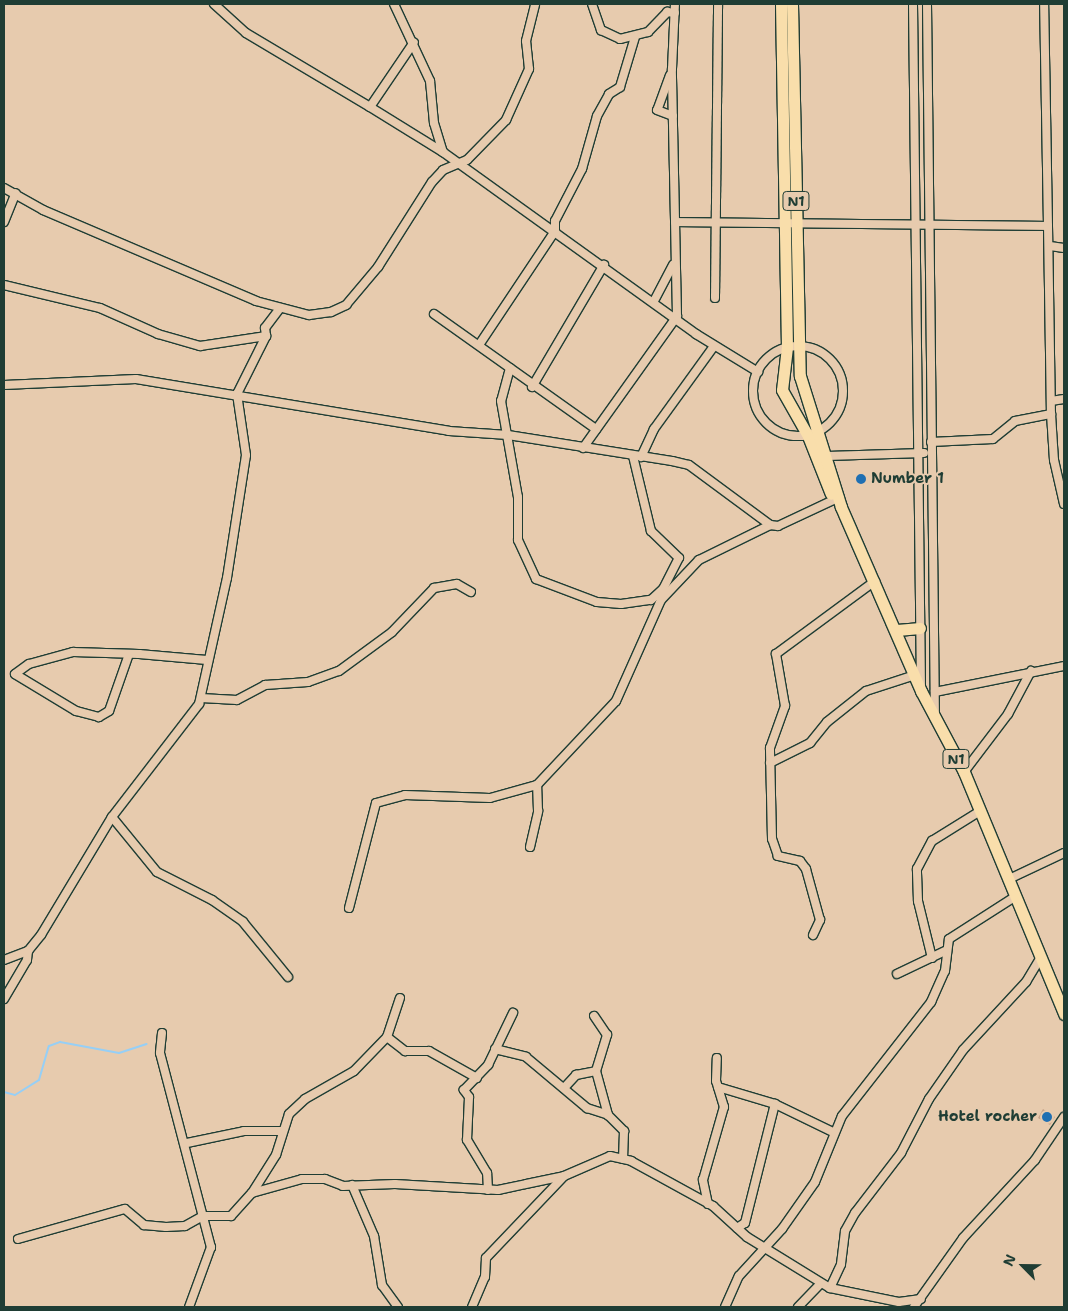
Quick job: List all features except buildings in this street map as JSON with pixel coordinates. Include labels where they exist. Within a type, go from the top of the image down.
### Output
[{"type":"highway","name":"N1","points":[[781,4],[784,224],[793,347],[806,398],[827,456],[838,501]]},
{"type":"highway","name":"N1","points":[[793,4],[796,223],[793,347],[783,378],[787,402],[808,436],[897,630],[923,696],[964,772],[1064,1014]]},
{"type":"highway","points":[[783,378],[800,376]]},
{"type":"highway","points":[[787,402],[806,398]]},
{"type":"highway","points":[[897,630],[920,628]]},
{"type":"street","points":[[214,4],[246,33],[443,152],[456,164],[677,316],[714,346],[758,372]]},
{"type":"street","points":[[394,4],[414,42],[430,81],[434,123],[443,152]]},
{"type":"street","points":[[4,188],[56,215],[280,308],[310,315],[346,305],[378,267],[432,182],[456,164],[467,160],[506,120],[529,69],[526,40],[535,4]]},
{"type":"street","points":[[592,4],[601,30],[620,39],[635,37],[648,32],[667,12],[675,13]]},
{"type":"street","points":[[583,448],[677,316],[674,262],[672,69],[675,4],[683,4]]},
{"type":"street","points":[[715,298],[713,222],[718,4]]},
{"type":"street","points":[[913,4],[920,491],[920,628],[923,696],[937,690],[1064,666]]},
{"type":"street","points":[[927,4],[930,385],[937,690],[935,720]]},
{"type":"street","points":[[1044,4],[1048,226],[1050,246],[1050,401],[1054,460],[1064,504]]},
{"type":"street","points":[[479,345],[554,231],[555,221],[582,170],[597,116],[609,94],[620,87],[635,37]]},
{"type":"street","points":[[370,107],[414,42]]},
{"type":"street","points":[[672,69],[658,110],[673,116]]},
{"type":"street","points":[[4,222],[16,193]]},
{"type":"street","points":[[675,222],[1048,226]]},
{"type":"street","points":[[1050,246],[1064,248]]},
{"type":"street","points":[[654,301],[674,262]]},
{"type":"street","points":[[532,387],[604,265]]},
{"type":"street","points":[[4,285],[100,308],[158,334],[200,346],[266,336]]},
{"type":"street","points":[[917,303],[930,302]]},
{"type":"street","points":[[4,999],[27,960],[28,951],[112,817],[201,698],[207,660],[227,578],[246,455],[237,394],[266,336],[265,328],[280,308]]},
{"type":"street","points":[[434,314],[510,368],[532,387],[596,429]]},
{"type":"street","points":[[510,368],[501,402],[518,498],[518,540],[532,574],[597,602],[651,600],[680,563],[651,531],[637,456],[654,429],[714,346]]},
{"type":"street","points":[[793,347],[823,352],[841,376],[841,407],[819,431],[808,436],[785,434],[764,420],[754,397],[758,372],[768,358],[793,347]]},
{"type":"street","points":[[4,386],[120,378],[237,394],[449,431],[508,435],[689,465],[770,525],[778,526],[838,501]]},
{"type":"street","points":[[918,386],[930,385]]},
{"type":"street","points":[[1050,401],[1064,398]]},
{"type":"street","points":[[931,442],[992,439],[1015,421],[1051,414]]},
{"type":"street","points":[[827,456],[931,453]]},
{"type":"street","points":[[920,491],[932,491]]},
{"type":"street","points":[[349,908],[376,802],[405,795],[490,798],[537,785],[616,701],[669,589],[715,549],[770,525]]},
{"type":"street","points":[[813,935],[820,920],[806,869],[774,850],[770,763],[771,734],[785,706],[775,660],[779,648],[875,581]]},
{"type":"street","points":[[201,698],[237,700],[265,686],[308,682],[339,671],[392,632],[434,588],[458,584],[472,592]]},
{"type":"street","points":[[129,654],[109,711],[99,717],[76,711],[15,674],[29,664],[73,652],[129,654],[207,660]]},
{"type":"street","points":[[964,772],[1008,714],[1031,671]]},
{"type":"street","points":[[770,763],[810,743],[827,722],[866,691],[914,675]]},
{"type":"street","points":[[530,847],[538,811],[537,785]]},
{"type":"street","points":[[932,958],[918,901],[917,869],[932,841],[980,811]]},
{"type":"street","points":[[112,817],[157,872],[212,900],[243,922],[288,977]]},
{"type":"street","points":[[1009,879],[1064,853]]},
{"type":"street","points":[[725,1307],[739,1276],[762,1248],[782,1229],[815,1182],[833,1132],[931,1002],[945,971],[945,951],[952,935],[1016,896]]},
{"type":"street","points":[[4,960],[28,951]]},
{"type":"street","points":[[897,974],[945,951]]},
{"type":"street","points":[[830,1288],[841,1264],[845,1231],[855,1213],[901,1154],[956,1060],[1026,982],[1040,959]]},
{"type":"street","points":[[18,1240],[125,1209],[148,1226],[183,1226],[203,1216],[231,1216],[252,1193],[276,1155],[282,1131],[302,1101],[354,1071],[387,1037],[400,998]]},
{"type":"street","points":[[488,1190],[487,1173],[467,1140],[469,1097],[464,1090],[477,1078],[495,1049],[513,1013]]},
{"type":"street","points":[[594,1016],[607,1035],[596,1071],[608,1115]]},
{"type":"street","points":[[162,1033],[160,1053],[187,1143],[211,1252],[189,1307]]},
{"type":"street","points":[[387,1037],[406,1051],[429,1051],[477,1078]]},
{"type":"street","points":[[495,1049],[526,1056],[588,1108],[608,1115],[624,1132],[623,1159]]},
{"type":"street","points":[[708,1204],[704,1180],[724,1107],[718,1087],[717,1058]]},
{"type":"street","points":[[564,1088],[576,1075],[596,1071]]},
{"type":"street","points":[[718,1087],[775,1104],[833,1132]]},
{"type":"street","points":[[737,1228],[745,1223],[775,1104]]},
{"type":"street","points":[[914,1307],[963,1238],[1035,1160],[1064,1116]]},
{"type":"street","points":[[187,1143],[244,1131],[282,1131]]},
{"type":"street","points":[[252,1193],[302,1179],[352,1185],[488,1190],[520,1188],[564,1176],[597,1160],[623,1159],[708,1204],[762,1248],[830,1288],[900,1302],[921,1299]]},
{"type":"street","points":[[472,1307],[485,1277],[486,1258],[564,1176]]},
{"type":"street","points":[[352,1185],[374,1236],[382,1285],[398,1307]]},
{"type":"street","points":[[798,1307],[821,1283]]},
{"type":"waterway","points":[[4,1092],[15,1095],[39,1080],[49,1046],[60,1042],[119,1053],[147,1044]]},
{"type":"place","name":"Number 1","points":[[861,479]]},
{"type":"place","name":"Hotel rocher","points":[[1047,1117]]}]
